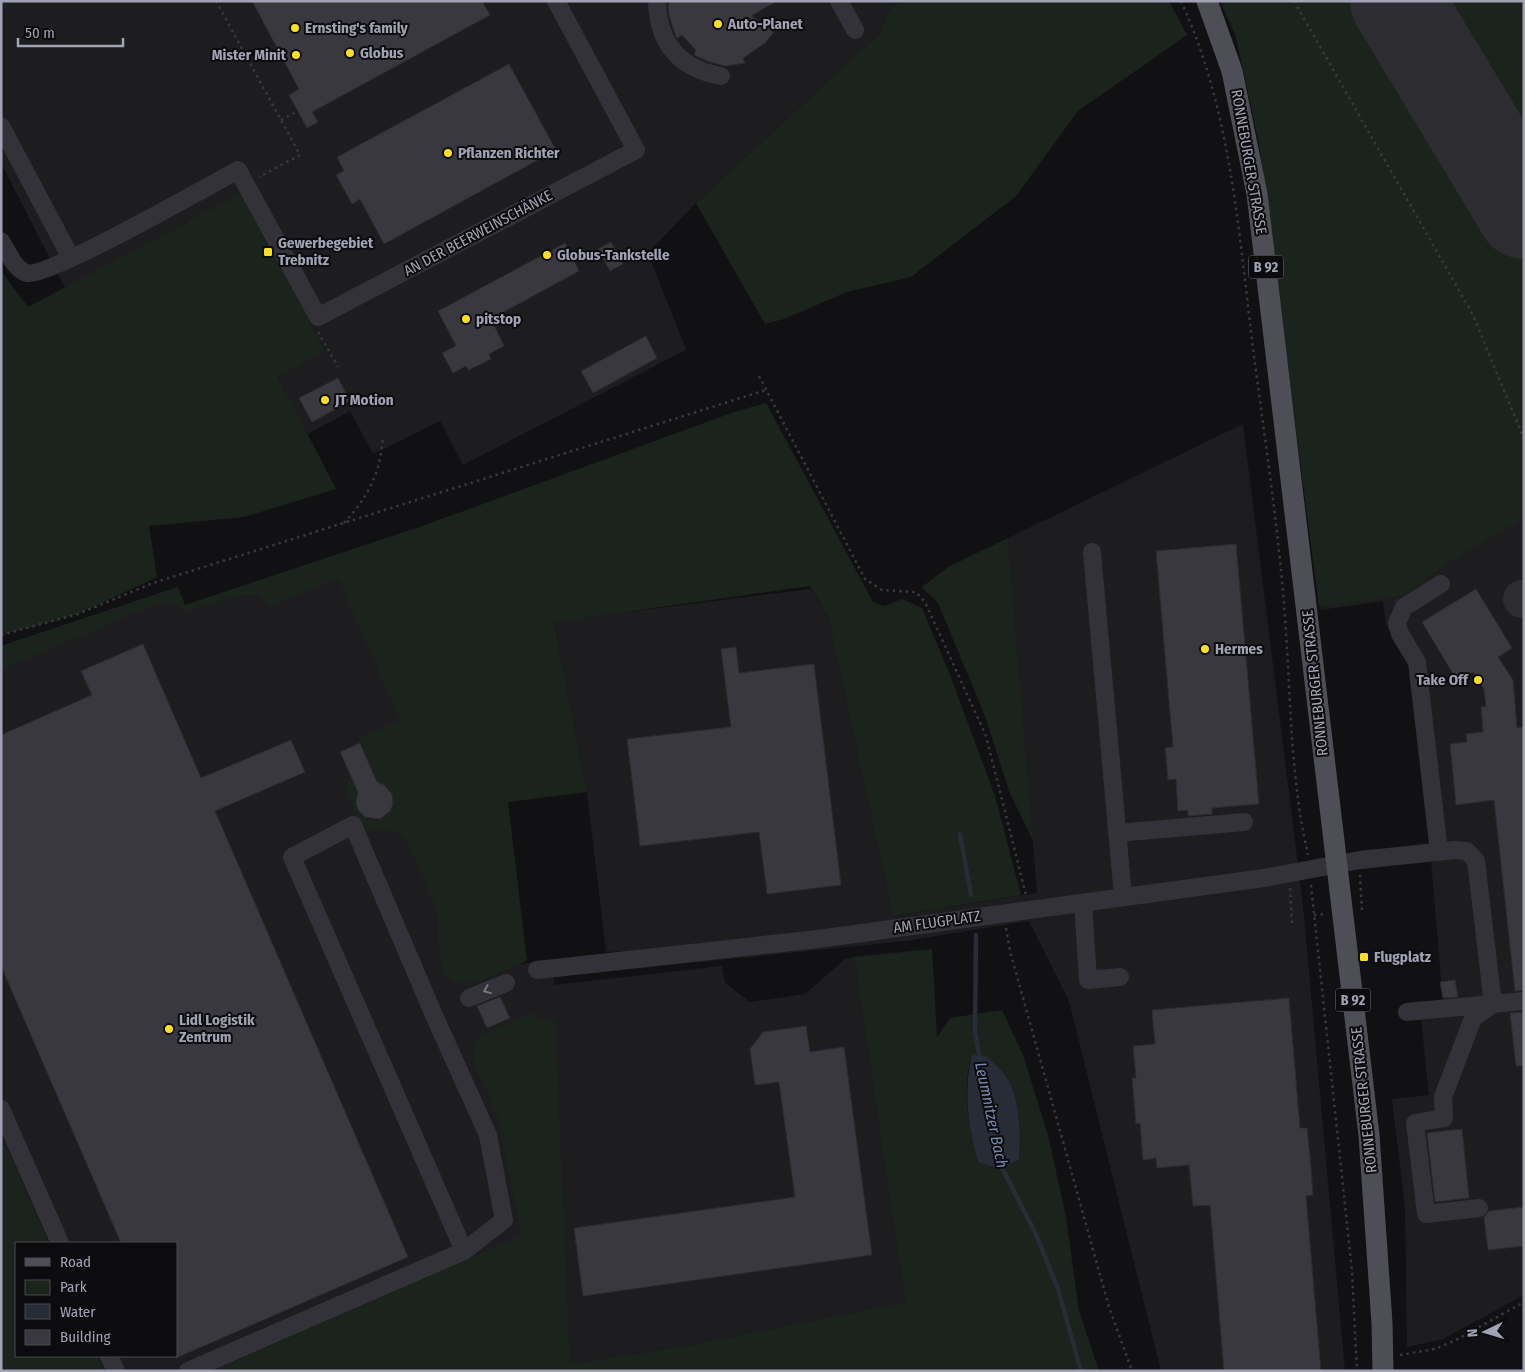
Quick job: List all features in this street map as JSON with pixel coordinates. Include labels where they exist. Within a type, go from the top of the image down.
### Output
[{"type":"main road","name":"RONNEBURGER STRASSE","points":[[1207,1],[1232,71],[1257,194],[1368,1135],[1383,1364]]},
{"type":"street","name":"AN DER BEERWEINSCHÄNKE","points":[[242,177],[318,317],[636,150],[556,1]]},
{"type":"street","points":[[657,1],[660,28],[674,52],[695,69],[721,76]]},
{"type":"street","points":[[839,1],[855,30]]},
{"type":"street","points":[[1,126],[71,258]]},
{"type":"street","points":[[1,241],[19,270],[29,274],[71,258],[242,177]]},
{"type":"street","points":[[1092,552],[1123,896]]},
{"type":"street","points":[[1439,852],[1417,662],[1400,634],[1397,622],[1404,607],[1441,584]]},
{"type":"street","points":[[1117,834],[1244,822]]},
{"type":"street","points":[[188,1371],[464,1251],[504,1220],[488,1135],[429,1004],[353,825],[292,857],[464,1251]]},
{"type":"street","name":"AM FLUGPLATZ","points":[[537,970],[792,942],[1083,903],[1309,870],[1336,864],[1439,852],[1467,851],[1476,860],[1493,1004]]},
{"type":"street","points":[[1083,903],[1088,980],[1120,977]]},
{"type":"street","points":[[469,998],[506,983]]},
{"type":"street","points":[[1407,1012],[1524,1001]]},
{"type":"street","points":[[1479,1208],[1426,1214],[1415,1123],[1444,1118],[1442,1097],[1473,1018],[1493,1004]]},
{"type":"street","points":[[1,1109],[60,1242]]},
{"type":"street","points":[[109,1357],[116,1371]]},
{"type":"path","points":[[216,1],[300,155],[242,177]]},
{"type":"path","points":[[1181,1],[1195,31],[1219,105],[1235,195],[1284,603],[1292,754],[1309,870],[1350,1252],[1356,1371]]},
{"type":"path","points":[[1294,1],[1474,315],[1524,439]]},
{"type":"path","points":[[281,120],[298,111]]},
{"type":"path","points":[[759,376],[866,580],[882,590],[916,592],[925,602],[986,736],[1025,885],[1028,910]]},
{"type":"path","points":[[1,635],[78,614],[153,583],[766,390]]},
{"type":"path","points":[[344,523],[371,489],[378,473],[383,438]]},
{"type":"path","points":[[1289,873],[1293,914],[1292,924]]},
{"type":"path","points":[[1004,913],[1010,951],[1109,1307],[1132,1371]]},
{"type":"path","points":[[1383,1364],[1449,1343],[1524,1302]]},
{"type":"shaded area","points":[[1,1],[899,1],[889,10],[880,33],[696,203],[648,253],[686,350],[463,465],[440,421],[373,454],[350,411],[306,435],[278,376],[325,350],[231,199],[65,288],[1,163]]},
{"type":"shaded area","points":[[1228,1],[1524,1],[1524,1295],[1443,1339],[1407,1347],[1405,1209],[1392,1099],[1429,1095],[1421,1020],[1441,1018],[1439,1005],[1443,1004],[1429,836],[1409,665],[1386,625],[1383,601],[1321,610],[1260,92]]},
{"type":"shaded area","points":[[1243,424],[1303,905],[1345,1371],[1161,1371],[1069,1001],[1029,921],[906,941],[554,977],[554,985],[722,966],[725,983],[750,1002],[805,994],[845,959],[854,957],[905,1302],[691,1345],[570,1364],[553,1371],[79,1371],[73,1357],[178,1357],[178,1242],[15,1242],[1,1225],[1,646],[178,587],[185,605],[417,528],[476,969],[626,951],[606,952],[587,792],[554,621],[811,589],[828,617],[893,916],[1037,893],[1008,538]]},
{"type":"green space","points":[[899,1],[1169,1],[1187,35],[1078,111],[1016,196],[911,277],[847,292],[784,319],[765,324],[696,203],[880,33],[889,10]]},
{"type":"green space","points":[[1220,1],[1367,1],[1524,261],[1524,518],[1457,557],[1403,596],[1319,607],[1259,144],[1236,37]]},
{"type":"green space","points":[[1427,1],[1524,1],[1524,163]]},
{"type":"green space","points":[[242,193],[325,351],[278,377],[336,489],[244,517],[149,526],[157,577],[78,614],[1,635],[1,271],[28,307]]},
{"type":"green space","points":[[766,403],[873,602],[884,606],[902,599],[922,608],[949,672],[995,796],[1021,895],[893,916],[828,617],[810,586],[554,622],[587,792],[508,802],[527,961],[491,977],[470,983],[457,982],[448,977],[443,969],[440,958],[437,912],[422,874],[404,839],[394,832],[371,831],[362,828],[348,796],[348,783],[351,777],[358,792],[358,810],[365,817],[373,820],[381,818],[388,812],[392,805],[393,797],[388,789],[378,782],[359,738],[400,720],[338,578],[270,606],[259,594],[242,594],[187,611],[172,602],[158,603],[1,670],[1,646],[178,587],[185,605],[417,528],[734,412]]},
{"type":"green space","points":[[1008,538],[1033,841],[1009,791],[985,716],[938,603],[922,587],[948,567]]},
{"type":"green space","points":[[932,949],[937,1037],[950,1018],[1002,1010],[1023,1055],[1048,1135],[1066,1217],[1079,1311],[1099,1371],[212,1371],[518,1237],[521,1233],[498,1118],[474,1061],[473,1050],[474,1044],[481,1035],[533,1013],[540,1021],[555,1020],[570,1364],[691,1345],[905,1302],[854,957]],"holes":[[[972,1055],[978,1162],[969,1122],[967,1095],[967,1082]]]},
{"type":"green space","points":[[1,1135],[48,1242],[15,1242],[15,1357],[97,1357],[103,1371],[1,1371]]},
{"type":"water","points":[[972,1055],[986,1056],[1005,1075],[1017,1105],[1019,1159],[1001,1169],[978,1162],[969,1122],[967,1095]]},
{"type":"building","name":"Globus","points":[[252,1],[482,1],[490,15],[312,112],[318,122],[307,128],[289,95],[299,89]]},
{"type":"building","points":[[668,1],[777,1],[751,16],[774,32],[765,43],[743,58],[745,63],[725,66],[710,62],[694,55],[696,50],[682,35],[676,37],[669,15]]},
{"type":"building","name":"Pflanzen Richter","points":[[509,64],[556,150],[384,244],[360,199],[352,204],[336,175],[344,171],[337,157]]},
{"type":"building","points":[[611,242],[623,264],[610,271],[598,249]]},
{"type":"building","points":[[565,243],[579,271],[491,319],[504,346],[489,354],[491,359],[469,370],[466,366],[453,373],[442,353],[456,346],[438,311]]},
{"type":"building","points":[[646,336],[657,358],[593,393],[581,371]]},
{"type":"building","name":"JT Motion","points":[[338,378],[350,401],[312,422],[299,398]]},
{"type":"building","name":"Hermes","points":[[1236,544],[1259,804],[1212,808],[1212,814],[1188,816],[1188,810],[1178,811],[1176,779],[1168,780],[1165,748],[1173,747],[1156,551]]},
{"type":"building","points":[[1476,589],[1512,648],[1498,657],[1513,680],[1517,728],[1524,727],[1524,990],[1515,991],[1494,800],[1456,805],[1450,744],[1467,742],[1466,734],[1483,732],[1481,707],[1486,706],[1484,689],[1473,672],[1458,682],[1422,622]]},
{"type":"building","name":"Lidl Logistik Zentrum","points":[[143,644],[201,778],[291,740],[305,772],[215,811],[408,1257],[176,1358],[178,1357],[178,1242],[121,1242],[1,966],[1,735],[92,695],[81,671]]},
{"type":"building","points":[[736,647],[739,673],[814,664],[841,885],[767,894],[759,832],[640,846],[627,739],[731,727],[721,649]]},
{"type":"building","points":[[360,743],[377,782],[384,785],[392,794],[393,804],[390,811],[380,819],[365,817],[358,810],[356,803],[358,792],[340,752]]},
{"type":"building","points":[[1455,980],[1458,997],[1443,998],[1440,982]]},
{"type":"building","points":[[500,997],[510,1018],[487,1028],[477,1006]]},
{"type":"building","points":[[1289,998],[1300,1128],[1307,1128],[1311,1168],[1313,1195],[1306,1196],[1321,1371],[1224,1371],[1210,1205],[1193,1206],[1189,1165],[1157,1168],[1156,1158],[1143,1160],[1140,1123],[1136,1124],[1132,1078],[1136,1078],[1133,1046],[1155,1044],[1152,1010]]},
{"type":"building","points":[[1524,1012],[1524,1066],[1516,1066],[1510,1013]]},
{"type":"building","points":[[806,1026],[810,1052],[844,1047],[872,1255],[583,1296],[574,1228],[795,1197],[779,1082],[755,1085],[750,1049],[763,1032]]},
{"type":"building","points":[[1462,1129],[1469,1198],[1435,1202],[1427,1133]]},
{"type":"building","points":[[1524,1207],[1524,1246],[1488,1250],[1484,1217],[1489,1211]]},
{"type":"waterway","name":"Leumnitzer Bach","points":[[960,834],[971,895]]},
{"type":"waterway","name":"Leumnitzer Bach","points":[[976,935],[975,1031],[980,1061]]},
{"type":"waterway","name":"Leumnitzer Bach","points":[[1000,1164],[1035,1232],[1058,1289],[1081,1371]]},
{"type":"runway","points":[[1397,1],[1524,212]]},
{"type":"place","name":"Auto-Planet","points":[[718,24]]},
{"type":"place","name":"Ernsting's family","points":[[295,28]]},
{"type":"place","name":"Globus","points":[[350,53]]},
{"type":"place","name":"Mister Minit","points":[[296,55]]},
{"type":"place","name":"Pflanzen Richter","points":[[448,153]]},
{"type":"place","name":"Gewerbegebiet Trebnitz","points":[[268,252]]},
{"type":"place","name":"Globus-Tankstelle","points":[[547,255]]},
{"type":"place","name":"pitstop","points":[[466,319]]},
{"type":"place","name":"JT Motion","points":[[325,400]]},
{"type":"place","name":"Hermes","points":[[1205,649]]},
{"type":"place","name":"Take Off","points":[[1478,680]]},
{"type":"place","name":"Flugplatz","points":[[1364,957]]},
{"type":"place","name":"Lidl Logistik Zentrum","points":[[169,1029]]}]
